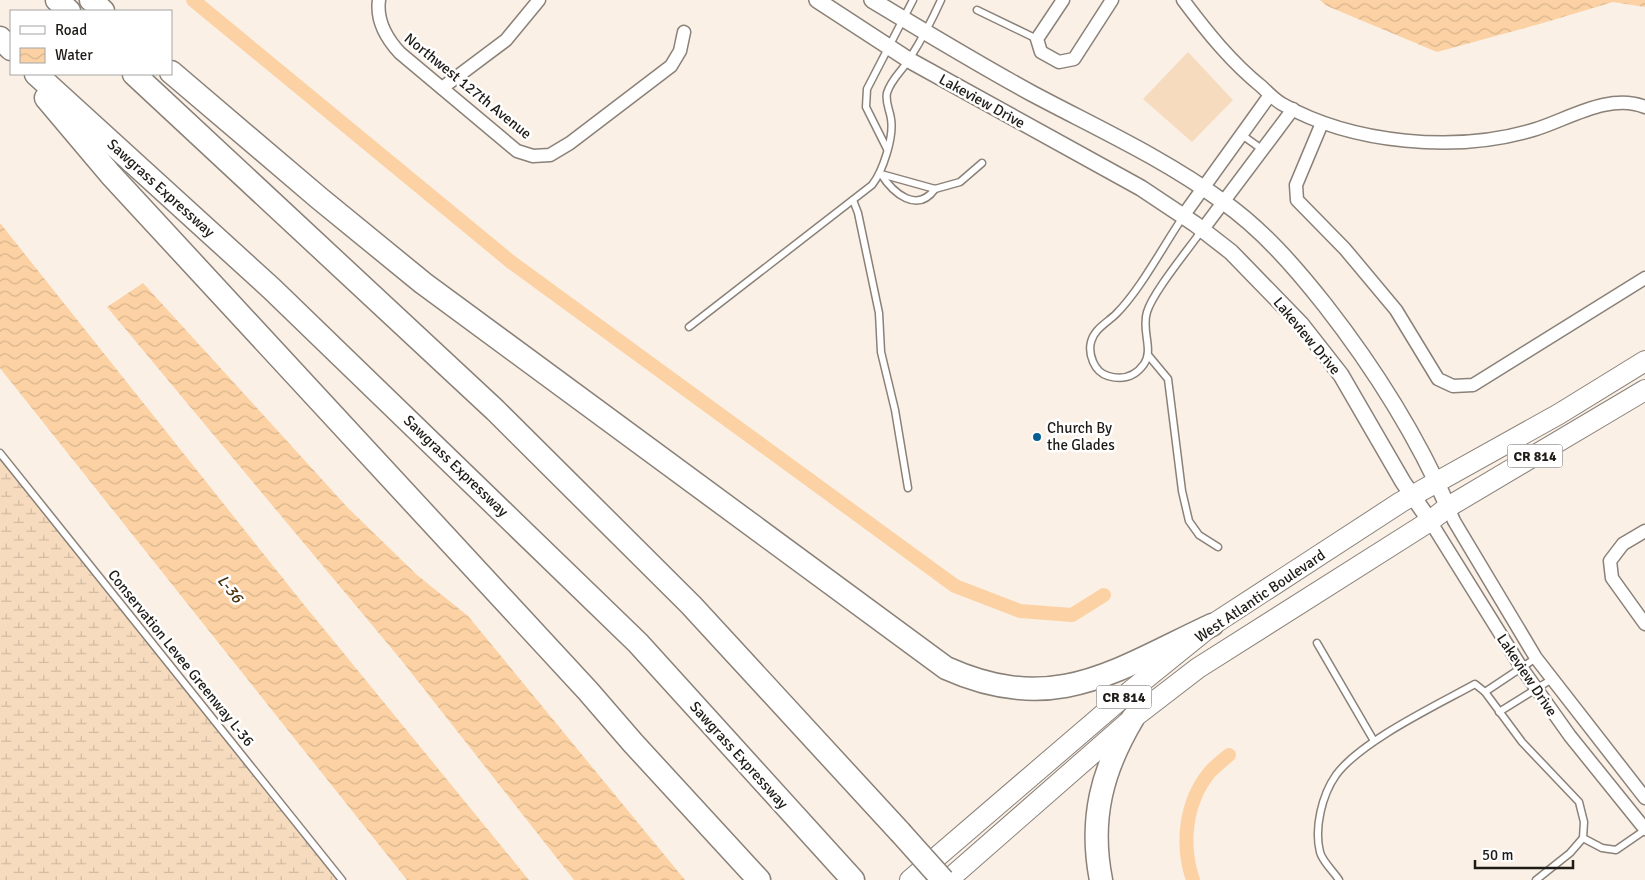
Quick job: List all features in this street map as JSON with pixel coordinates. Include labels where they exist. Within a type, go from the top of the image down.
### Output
[{"type":"highway","points":[[57,0],[68,10]]},
{"type":"highway","points":[[91,0],[102,10]]},
{"type":"highway","points":[[0,38],[10,48]]},
{"type":"highway","points":[[172,73],[319,198],[424,283],[946,668],[980,681],[1014,689],[1066,687],[1106,676],[1212,625]]},
{"type":"highway","points":[[32,75],[49,103],[112,175],[588,691],[633,743],[759,880]]},
{"type":"highway","name":"Sawgrass Expressway","points":[[37,75],[272,289],[638,643],[852,878]]},
{"type":"highway","points":[[135,75],[495,410],[691,605],[943,880]]},
{"type":"highway","points":[[1101,880],[1096,846],[1098,808],[1111,757],[1133,718]]},
{"type":"main road","name":"West Atlantic Boulevard","points":[[910,880],[1128,693],[1212,625],[1412,496],[1559,414],[1645,361]]},
{"type":"main road","name":"West Atlantic Boulevard","points":[[948,880],[1133,718],[1198,668],[1430,521],[1448,507],[1645,390]]},
{"type":"street","points":[[442,88],[506,40],[539,0]]},
{"type":"street","name":"Lakeview Drive","points":[[817,0],[888,48],[1141,188],[1203,229],[1231,252],[1301,324],[1341,374],[1412,496],[1430,521],[1521,667],[1570,736],[1645,829]]},
{"type":"street","name":"Lakeview Drive","points":[[872,0],[1031,92],[1162,161],[1224,202],[1280,252],[1356,343],[1383,382],[1436,482],[1454,521],[1536,658],[1645,798]]},
{"type":"street","points":[[1063,0],[1038,38],[1041,52],[1059,62],[1074,59],[1112,0]]},
{"type":"street","points":[[1183,0],[1208,33],[1243,72],[1281,104],[1322,123],[1418,143],[1460,142],[1497,140],[1534,130],[1594,108],[1620,101],[1645,107]]},
{"type":"street","name":"Northwest 127th Avenue","points":[[379,4],[382,26],[389,41],[517,151],[533,156],[550,155],[570,143],[671,66],[680,51],[684,32]]},
{"type":"street","points":[[1183,216],[1270,94]]},
{"type":"street","points":[[1203,229],[1293,109]]},
{"type":"street","points":[[1322,123],[1296,185],[1297,200],[1345,249],[1396,310],[1438,379],[1453,386],[1473,385],[1645,278]]},
{"type":"street","points":[[1645,531],[1623,544],[1610,561],[1612,578],[1645,624]]},
{"type":"lane","points":[[886,148],[866,107],[867,88],[913,0]]},
{"type":"lane","points":[[689,327],[872,185],[881,174],[886,148],[892,132],[887,94],[892,81],[909,60],[926,32],[941,0]]},
{"type":"lane","points":[[977,10],[1038,38]]},
{"type":"lane","points":[[1242,135],[1263,150]]},
{"type":"lane","points":[[881,174],[894,191],[904,198],[915,201],[926,199],[936,189],[960,182],[982,163]]},
{"type":"lane","points":[[881,174],[936,189]]},
{"type":"lane","points":[[853,200],[858,213],[879,313],[882,352],[895,410],[908,488]]},
{"type":"lane","points":[[1183,216],[1125,304],[1098,330],[1091,340],[1090,353],[1094,366],[1105,375],[1122,379],[1135,374],[1145,363],[1148,355],[1144,329],[1147,312],[1203,229]]},
{"type":"lane","points":[[1148,355],[1168,379],[1182,492],[1189,521],[1199,535],[1218,547]]},
{"type":"lane","name":"Conservation Levee Greenway L-36","points":[[0,452],[342,880]]},
{"type":"lane","points":[[1317,643],[1374,741]]},
{"type":"lane","points":[[1485,692],[1536,658]]},
{"type":"lane","points":[[1499,712],[1552,679]]},
{"type":"lane","points":[[1340,880],[1320,853],[1319,827],[1322,804],[1336,775],[1374,741],[1475,684],[1485,692],[1522,742],[1579,802],[1584,822],[1583,838],[1570,853],[1536,880]]},
{"type":"lane","points":[[1583,838],[1602,848],[1616,850],[1645,829]]},
{"type":"green space","points":[[1188,52],[1233,100],[1192,142],[1143,99]]},
{"type":"green space","points":[[0,453],[342,880],[0,880]]},
{"type":"water","points":[[1320,0],[1645,0],[1645,7],[1613,2],[1437,52],[1327,6]]},
{"type":"water","name":"L-36","points":[[0,223],[301,601],[529,880],[407,880],[0,368]]},
{"type":"water","points":[[143,283],[348,508],[417,575],[468,616],[685,880],[574,880],[402,661],[107,307]]},
{"type":"waterway","points":[[193,0],[511,262],[955,586],[1020,611],[1072,615],[1104,595]]},
{"type":"waterway","points":[[1193,880],[1189,867],[1186,839],[1190,811],[1195,797],[1209,773],[1229,755]]},
{"type":"place","name":"Church By the Glades","points":[[1037,437]]}]
